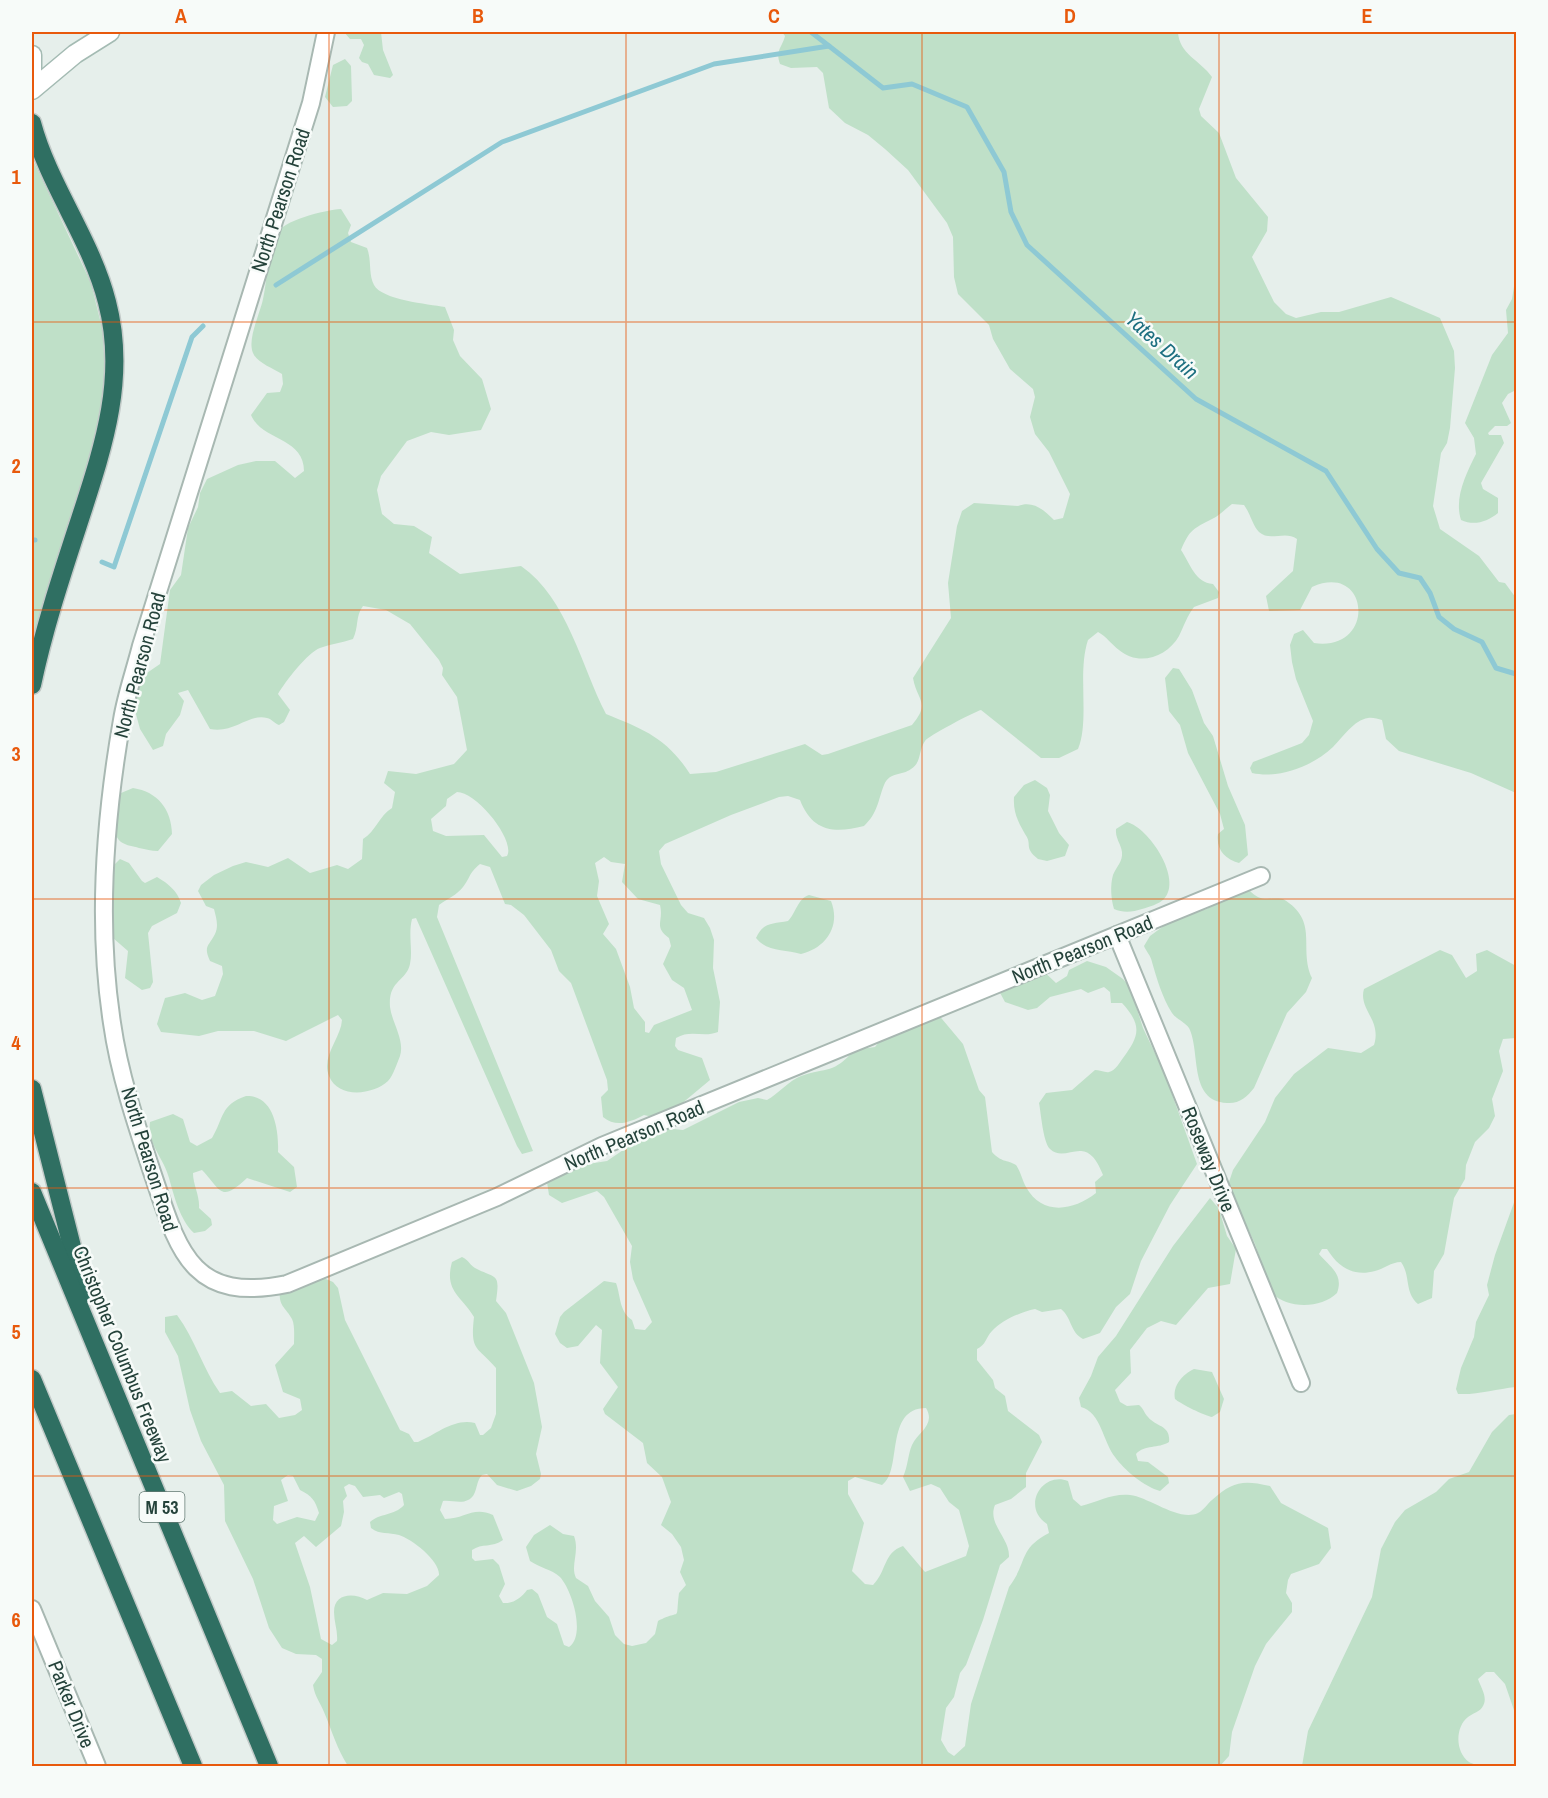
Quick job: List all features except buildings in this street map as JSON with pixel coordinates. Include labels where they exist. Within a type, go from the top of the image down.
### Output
[{"type":"highway","points":[[32,123],[42,156],[99,277],[112,328],[115,361],[114,388],[104,443],[45,631],[32,685]]},
{"type":"highway","points":[[32,1089],[100,1357]]},
{"type":"highway","name":"Christopher Columbus Freeway","points":[[32,1192],[269,1767]]},
{"type":"highway","points":[[32,1379],[193,1767]]},
{"type":"main road","points":[[32,90],[75,54],[110,32]]},
{"type":"main road","points":[[32,55],[32,79]]},
{"type":"street","name":"North Pearson Road","points":[[326,32],[311,103],[141,646],[122,718],[109,807],[105,942],[112,1024],[138,1132],[176,1243],[196,1269],[217,1283],[242,1289],[262,1289],[287,1284],[497,1197],[595,1149],[1261,876]]},
{"type":"street","name":"Roseway Drive","points":[[1117,935],[1301,1383]]},
{"type":"street","name":"Parker Drive","points":[[32,1609],[97,1767]]},
{"type":"green space","points":[[344,32],[381,32],[383,50],[393,75],[390,78],[374,75],[368,64],[359,58],[364,45],[361,39],[350,39]]},
{"type":"green space","points":[[782,32],[1178,32],[1182,46],[1212,77],[1199,109],[1201,116],[1219,133],[1236,178],[1268,217],[1267,231],[1252,257],[1274,302],[1286,314],[1296,318],[1321,312],[1339,312],[1391,297],[1440,318],[1454,351],[1455,368],[1450,428],[1447,443],[1441,453],[1433,506],[1440,529],[1479,556],[1499,582],[1505,583],[1516,598],[1516,793],[1471,773],[1399,751],[1386,739],[1382,720],[1371,718],[1358,722],[1325,754],[1306,765],[1274,774],[1252,773],[1250,768],[1253,762],[1302,743],[1309,735],[1313,721],[1296,679],[1292,662],[1290,645],[1294,634],[1303,630],[1314,643],[1334,642],[1348,634],[1356,622],[1358,609],[1355,596],[1346,586],[1331,582],[1312,587],[1300,610],[1269,611],[1266,596],[1293,571],[1297,539],[1288,536],[1263,535],[1257,529],[1244,505],[1232,504],[1193,530],[1181,550],[1197,576],[1213,584],[1219,592],[1218,598],[1194,607],[1174,643],[1160,654],[1144,659],[1127,655],[1098,632],[1088,640],[1083,667],[1083,724],[1078,749],[1059,758],[1041,758],[981,710],[928,738],[914,766],[908,771],[889,778],[884,785],[875,811],[864,826],[843,830],[825,828],[811,818],[800,800],[788,796],[779,797],[731,815],[665,844],[659,851],[661,864],[681,905],[688,913],[704,918],[710,928],[714,940],[713,968],[720,1002],[718,1032],[687,1034],[676,1038],[675,1046],[678,1050],[702,1058],[710,1080],[668,1115],[657,1118],[644,1115],[629,1122],[618,1123],[603,1117],[601,1097],[608,1090],[607,1080],[571,983],[559,971],[551,950],[524,915],[511,905],[505,904],[490,867],[480,864],[473,870],[461,890],[439,905],[437,917],[533,1151],[522,1154],[517,1146],[416,918],[412,919],[411,925],[410,964],[405,975],[394,986],[390,998],[391,1013],[400,1038],[400,1056],[390,1079],[382,1086],[365,1092],[348,1091],[340,1088],[329,1076],[327,1069],[329,1054],[341,1027],[342,1020],[338,1015],[286,1041],[254,1031],[218,1031],[199,1036],[161,1032],[157,1024],[165,998],[185,993],[202,1000],[215,996],[223,974],[222,966],[210,961],[207,952],[216,931],[217,921],[214,909],[206,906],[198,891],[201,885],[214,875],[246,862],[268,867],[288,858],[310,873],[337,865],[348,869],[362,859],[363,839],[392,808],[395,792],[384,783],[388,771],[416,774],[454,764],[467,750],[457,697],[442,675],[443,668],[439,660],[410,624],[386,610],[363,606],[353,639],[315,651],[303,661],[286,682],[278,694],[290,710],[284,722],[279,725],[260,717],[226,729],[210,729],[188,690],[178,693],[184,701],[180,715],[166,734],[163,746],[153,750],[140,729],[130,692],[141,677],[160,664],[170,590],[181,575],[188,528],[207,479],[238,465],[256,461],[275,461],[295,478],[304,471],[302,460],[297,452],[290,445],[264,430],[251,415],[267,393],[280,392],[283,384],[282,374],[255,357],[252,341],[266,284],[272,241],[279,230],[286,225],[325,211],[341,209],[351,225],[348,233],[351,242],[367,248],[374,285],[395,298],[445,307],[454,330],[453,340],[460,356],[482,379],[491,409],[481,430],[449,435],[431,432],[407,441],[381,476],[377,490],[382,514],[394,524],[414,526],[432,537],[429,553],[460,574],[521,566],[551,596],[562,615],[606,714],[643,730],[663,743],[690,774],[716,772],[805,744],[822,755],[828,754],[912,725],[922,706],[913,678],[951,618],[948,583],[957,526],[962,511],[974,503],[1018,506],[1029,504],[1042,510],[1054,520],[1063,518],[1070,494],[1049,452],[1035,434],[1030,417],[1035,397],[1033,389],[1010,369],[993,339],[989,325],[958,294],[954,277],[953,237],[947,223],[908,170],[868,135],[845,123],[829,108],[823,73],[817,67],[791,68],[780,64],[779,52],[785,36]],"holes":[[[457,792],[475,800],[493,818],[506,840],[507,856],[502,857],[484,835],[446,836],[433,831],[431,819],[446,806],[447,799]],[[604,857],[611,862],[625,864],[622,882],[638,899],[660,905],[660,927],[669,938],[671,946],[663,964],[672,980],[684,988],[692,1010],[654,1025],[649,1033],[645,1032],[645,1022],[634,1008],[630,987],[616,949],[603,934],[609,924],[597,896],[599,881],[595,863]]]},
{"type":"green space","points":[[345,59],[351,66],[352,101],[347,106],[333,107],[325,97],[333,65]]},
{"type":"green space","points":[[32,158],[91,283],[103,332],[105,378],[98,429],[32,647]]},
{"type":"green space","points":[[1516,274],[1516,390],[1508,394],[1502,403],[1511,423],[1507,426],[1495,426],[1488,433],[1489,435],[1501,435],[1504,443],[1481,483],[1483,489],[1498,498],[1498,513],[1489,519],[1471,523],[1461,520],[1459,512],[1460,495],[1476,454],[1474,438],[1465,423],[1492,355],[1508,333],[1506,310],[1512,299]]},
{"type":"green space","points":[[1173,668],[1179,669],[1192,690],[1204,723],[1213,736],[1228,786],[1245,825],[1248,855],[1239,863],[1222,853],[1218,845],[1218,834],[1224,829],[1220,814],[1188,753],[1180,725],[1169,711],[1165,678]]},
{"type":"green space","points":[[1035,780],[1047,788],[1050,795],[1048,811],[1059,833],[1069,845],[1065,856],[1047,861],[1038,859],[1029,849],[1027,838],[1014,807],[1014,797],[1024,785]]},
{"type":"green space","points":[[133,788],[150,793],[162,803],[169,817],[172,834],[158,851],[125,844],[117,838],[114,818],[118,798],[121,793]]},
{"type":"green space","points":[[1127,822],[1136,826],[1153,844],[1161,855],[1169,879],[1169,890],[1162,901],[1128,912],[1114,909],[1111,892],[1113,875],[1122,856],[1116,829]]},
{"type":"green space","points":[[120,859],[129,863],[145,883],[157,877],[165,882],[175,891],[181,903],[177,913],[152,926],[148,933],[153,982],[150,988],[142,990],[125,978],[128,951],[113,938],[109,929],[114,891],[112,867]]},
{"type":"green space","points":[[1249,890],[1257,897],[1283,899],[1301,916],[1305,926],[1308,967],[1312,978],[1306,992],[1287,1013],[1254,1088],[1242,1099],[1227,1103],[1215,1100],[1206,1094],[1201,1085],[1189,1028],[1168,1007],[1151,958],[1144,946],[1150,936],[1176,917],[1207,909],[1230,892]]},
{"type":"green space","points":[[809,895],[831,901],[834,910],[829,935],[818,947],[801,954],[771,948],[760,943],[756,938],[765,926],[788,921],[802,899]]},
{"type":"green space","points":[[1440,950],[1452,955],[1466,978],[1477,971],[1476,954],[1487,950],[1516,966],[1516,1038],[1503,1039],[1499,1051],[1503,1071],[1492,1099],[1495,1116],[1489,1128],[1475,1142],[1466,1165],[1465,1179],[1454,1198],[1444,1254],[1434,1271],[1432,1298],[1418,1304],[1411,1294],[1401,1262],[1375,1271],[1360,1273],[1347,1269],[1336,1261],[1327,1249],[1322,1249],[1319,1254],[1331,1267],[1339,1281],[1337,1293],[1322,1302],[1313,1304],[1286,1302],[1272,1293],[1255,1244],[1228,1185],[1233,1170],[1265,1122],[1275,1098],[1294,1074],[1328,1048],[1361,1053],[1374,1045],[1375,1029],[1364,1003],[1364,989]]},
{"type":"green space","points":[[1087,961],[1106,967],[1130,987],[1143,1028],[1164,1072],[1197,1164],[1170,1205],[1141,1261],[1130,1294],[1116,1307],[1100,1333],[1083,1339],[1076,1333],[1061,1309],[1042,1312],[1035,1309],[1018,1314],[1001,1323],[977,1349],[977,1360],[993,1380],[995,1388],[1005,1396],[1008,1411],[1039,1435],[1042,1442],[1026,1473],[1026,1487],[1011,1499],[995,1505],[994,1518],[1006,1544],[1009,1557],[1000,1565],[983,1620],[966,1665],[960,1673],[954,1697],[946,1708],[941,1740],[948,1752],[954,1756],[965,1746],[971,1704],[1009,1587],[1032,1545],[1049,1533],[1047,1524],[1039,1517],[1036,1509],[1035,1500],[1043,1486],[1059,1479],[1068,1481],[1073,1499],[1081,1506],[1111,1497],[1130,1495],[1173,1512],[1190,1515],[1200,1512],[1226,1489],[1239,1484],[1252,1483],[1270,1486],[1281,1503],[1328,1528],[1331,1548],[1319,1564],[1291,1574],[1286,1593],[1292,1603],[1292,1612],[1266,1644],[1255,1666],[1232,1732],[1229,1756],[1220,1766],[348,1766],[313,1685],[322,1672],[322,1659],[316,1655],[296,1654],[282,1648],[269,1628],[253,1579],[225,1521],[224,1485],[201,1441],[190,1410],[178,1356],[165,1332],[165,1317],[177,1315],[220,1393],[232,1391],[251,1406],[266,1404],[279,1418],[295,1415],[302,1410],[300,1399],[283,1392],[275,1365],[294,1344],[293,1322],[281,1303],[280,1288],[310,1272],[333,1282],[338,1288],[345,1320],[400,1430],[409,1434],[414,1442],[418,1442],[453,1425],[467,1422],[475,1423],[480,1435],[483,1435],[491,1428],[496,1414],[496,1368],[474,1343],[474,1317],[452,1286],[450,1272],[452,1262],[462,1257],[475,1268],[496,1278],[498,1286],[496,1301],[506,1313],[534,1383],[542,1427],[536,1454],[540,1479],[531,1486],[517,1491],[497,1485],[487,1474],[482,1475],[471,1498],[462,1502],[443,1501],[440,1510],[445,1519],[474,1512],[493,1515],[503,1540],[472,1550],[472,1558],[475,1561],[493,1559],[499,1565],[505,1584],[499,1596],[503,1603],[516,1600],[527,1590],[532,1589],[538,1594],[547,1617],[557,1624],[564,1645],[569,1647],[574,1641],[577,1623],[569,1592],[560,1577],[530,1561],[526,1547],[534,1535],[550,1525],[563,1534],[574,1536],[576,1578],[588,1586],[595,1601],[609,1617],[615,1635],[624,1644],[632,1646],[646,1643],[655,1634],[658,1621],[676,1614],[679,1593],[686,1585],[680,1572],[684,1560],[681,1547],[672,1534],[661,1525],[671,1502],[662,1477],[647,1463],[643,1443],[605,1414],[603,1409],[618,1387],[600,1363],[602,1330],[596,1325],[578,1346],[567,1348],[560,1343],[555,1334],[560,1317],[564,1312],[604,1281],[616,1283],[623,1308],[632,1320],[635,1329],[645,1330],[652,1322],[633,1279],[630,1262],[632,1246],[604,1197],[597,1191],[562,1203],[549,1195],[547,1182],[569,1167],[607,1161],[635,1142],[638,1133],[663,1128],[683,1130],[739,1102],[758,1098],[767,1100],[797,1078],[830,1069],[841,1063],[854,1050],[875,1047],[901,1015],[917,1008],[937,1013],[963,1044],[979,1090],[985,1097],[992,1152],[1001,1159],[1016,1165],[1026,1187],[1040,1203],[1058,1208],[1078,1204],[1096,1193],[1095,1182],[1103,1175],[1090,1154],[1083,1151],[1056,1153],[1050,1149],[1044,1134],[1039,1103],[1046,1093],[1072,1090],[1095,1070],[1108,1072],[1113,1070],[1133,1043],[1136,1025],[1122,1003],[1111,1003],[1110,992],[1104,987],[1088,993],[1081,989],[1050,997],[1037,1008],[1028,1010],[1005,1002],[998,989],[1038,966],[1056,983],[1067,976],[1069,970]],"holes":[[[926,1408],[929,1414],[928,1424],[912,1445],[903,1477],[910,1491],[931,1484],[940,1488],[949,1502],[959,1510],[969,1546],[966,1556],[925,1572],[903,1546],[888,1558],[873,1585],[865,1584],[852,1571],[864,1523],[848,1494],[848,1481],[855,1477],[882,1485],[888,1478],[892,1467],[896,1441],[904,1418],[913,1411]],[[288,1475],[293,1476],[300,1490],[307,1494],[316,1505],[319,1513],[315,1521],[297,1517],[277,1524],[273,1520],[274,1506],[288,1501],[281,1480]],[[349,1484],[355,1486],[363,1497],[380,1495],[384,1498],[399,1492],[402,1494],[404,1505],[396,1511],[374,1519],[370,1522],[371,1528],[399,1535],[411,1541],[435,1563],[439,1575],[427,1586],[407,1594],[383,1593],[367,1600],[351,1595],[341,1598],[335,1605],[337,1641],[332,1645],[321,1639],[310,1587],[295,1543],[304,1536],[316,1547],[341,1526],[344,1512],[343,1501],[347,1496],[344,1487]]]},
{"type":"green space","points":[[246,1096],[255,1097],[269,1107],[276,1124],[278,1152],[294,1167],[297,1187],[290,1192],[247,1178],[226,1192],[218,1188],[202,1170],[193,1173],[199,1208],[211,1219],[212,1225],[205,1231],[194,1233],[178,1207],[167,1171],[153,1144],[150,1122],[173,1114],[183,1119],[190,1142],[197,1146],[212,1138],[227,1108]]},
{"type":"green space","points":[[1516,1197],[1516,1387],[1458,1394],[1456,1389],[1461,1368],[1474,1337],[1476,1322],[1489,1295],[1487,1285],[1495,1255]]},
{"type":"green space","points":[[1210,1198],[1219,1209],[1227,1236],[1236,1249],[1230,1284],[1208,1288],[1176,1325],[1161,1321],[1147,1328],[1130,1350],[1131,1373],[1115,1390],[1120,1402],[1127,1406],[1139,1405],[1151,1420],[1168,1432],[1169,1442],[1143,1449],[1136,1454],[1138,1461],[1148,1462],[1168,1477],[1169,1483],[1160,1491],[1142,1482],[1119,1462],[1093,1415],[1081,1407],[1079,1398],[1098,1357],[1116,1336],[1173,1246]]},
{"type":"green space","points":[[1194,1369],[1212,1372],[1224,1399],[1220,1412],[1212,1417],[1175,1399],[1175,1390],[1179,1381]]},
{"type":"green space","points":[[1516,1414],[1516,1716],[1505,1684],[1494,1672],[1486,1672],[1478,1679],[1484,1696],[1483,1706],[1464,1721],[1458,1740],[1464,1758],[1470,1763],[1482,1766],[1302,1766],[1308,1731],[1372,1597],[1381,1549],[1395,1522],[1405,1510],[1436,1492],[1449,1479],[1469,1472],[1492,1432],[1509,1415]]},
{"type":"waterway","name":"Yates Drain","points":[[811,32],[883,88],[912,84],[967,107],[1004,172],[1011,212],[1027,245],[1196,399],[1326,471],[1377,549],[1399,573],[1420,578],[1430,593],[1439,617],[1454,629],[1482,642],[1496,668],[1516,674]]},
{"type":"waterway","points":[[276,285],[502,142],[714,64],[829,46]]},
{"type":"waterway","points":[[102,562],[114,567],[192,337],[203,326]]}]
